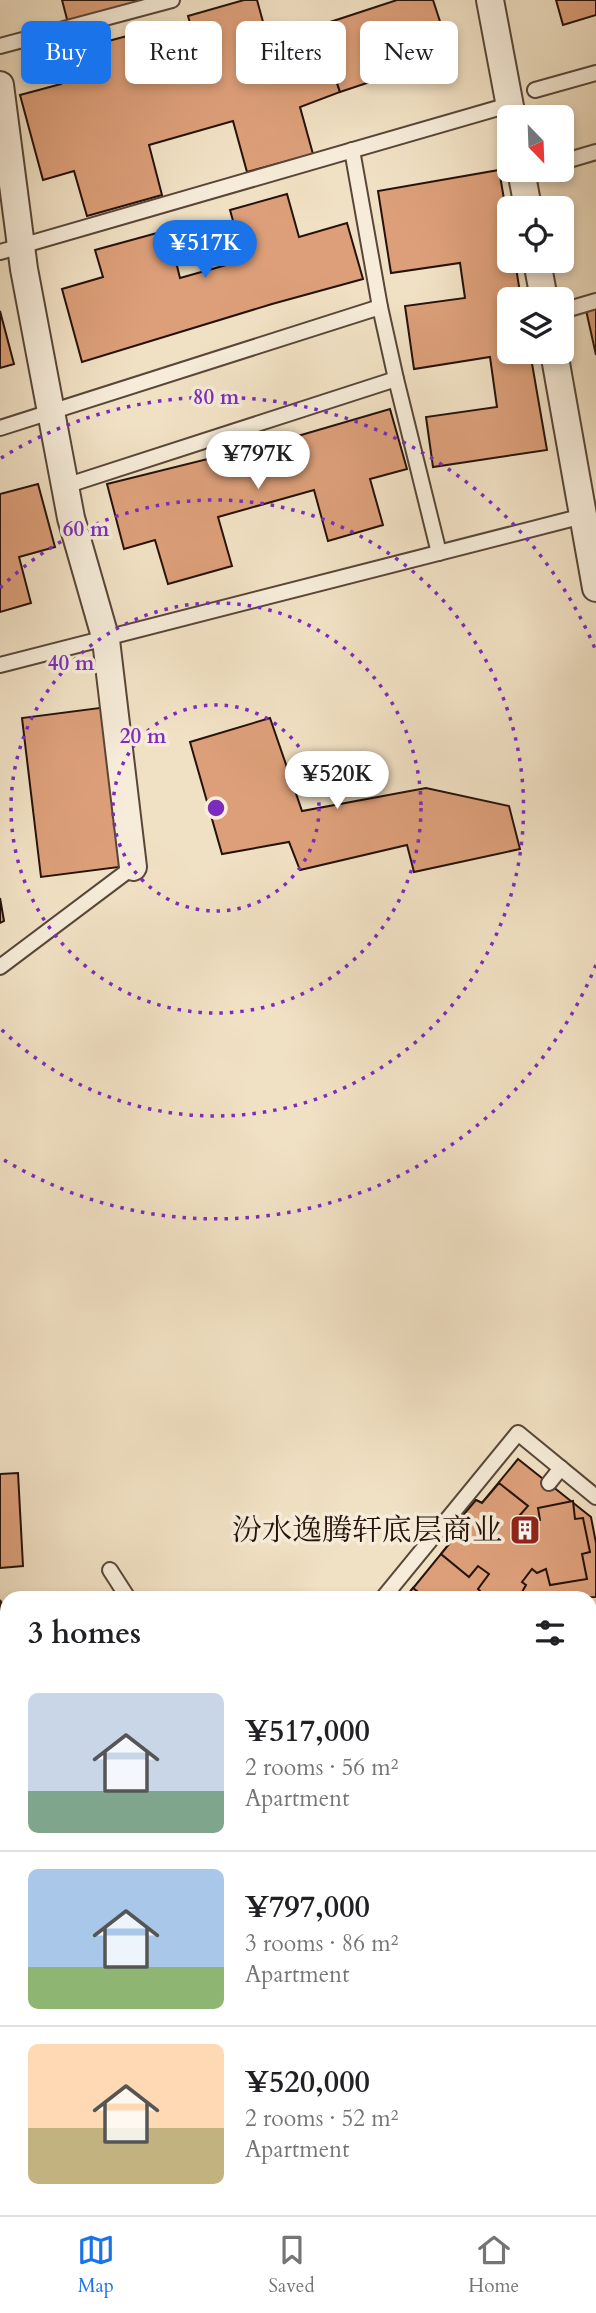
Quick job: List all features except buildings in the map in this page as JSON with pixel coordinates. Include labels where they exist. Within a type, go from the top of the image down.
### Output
[{"type":"street","points":[[490,0],[509,105]]},
{"type":"street","points":[[0,85],[10,250],[51,413],[71,517],[106,640],[133,867]]},
{"type":"street","points":[[556,364],[588,525],[596,588]]},
{"type":"lane","points":[[0,46],[172,0]]},
{"type":"lane","points":[[535,90],[596,72]]},
{"type":"lane","points":[[10,250],[352,150],[497,114]]},
{"type":"lane","points":[[352,150],[380,307],[439,554]]},
{"type":"lane","points":[[574,158],[596,152]]},
{"type":"lane","points":[[574,307],[596,301]]},
{"type":"lane","points":[[0,428],[380,307]]},
{"type":"lane","points":[[65,486],[396,379]]},
{"type":"lane","points":[[0,665],[439,554],[588,525]]},
{"type":"lane","points":[[0,967],[133,867]]},
{"type":"lane","points":[[389,1591],[518,1433],[596,1497]]},
{"type":"lane","points":[[549,1483],[561,1468]]},
{"type":"lane","points":[[110,1570],[124,1591]]},
{"type":"place","name":"汾水逸腾轩底层商业","points":[[525,1530]]}]
